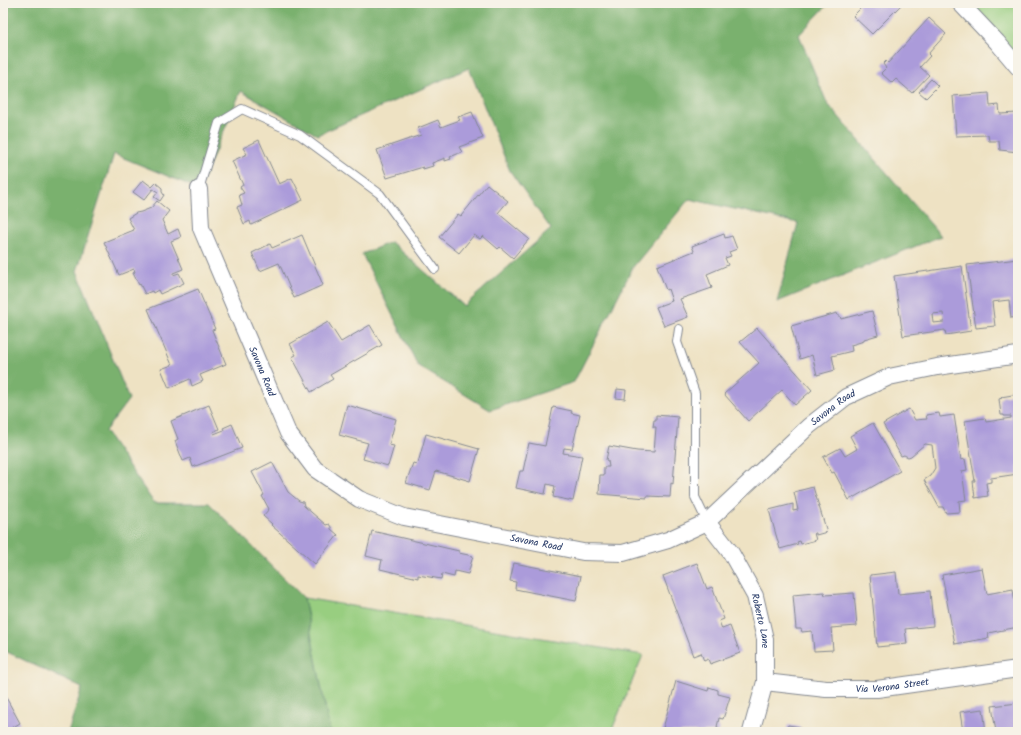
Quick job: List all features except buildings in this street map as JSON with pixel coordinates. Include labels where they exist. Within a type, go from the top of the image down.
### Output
[{"type":"street","points":[[960,3],[997,42],[1018,67]]},
{"type":"street","name":"Savona Road","points":[[199,189],[201,228],[288,433],[315,470],[358,499],[404,517],[583,552],[623,553],[668,540],[707,522],[809,426],[846,398],[889,378],[937,367],[1018,355]]},
{"type":"street","name":"Roberto Lane","points":[[707,522],[731,553],[754,596],[765,639],[765,682],[751,732]]},
{"type":"street","name":"Via Verona Street","points":[[765,682],[826,689],[876,689],[1018,668]]},
{"type":"lane","points":[[199,189],[219,123],[242,109],[300,135],[380,194],[435,269]]},
{"type":"lane","points":[[679,329],[677,342],[695,393],[695,497],[707,522]]},
{"type":"green space","points":[[3,3],[829,3],[799,35],[827,103],[941,236],[777,302],[798,223],[689,199],[633,267],[574,382],[490,410],[418,366],[362,254],[391,242],[464,306],[551,229],[510,171],[469,68],[317,135],[241,91],[199,189],[114,154],[77,271],[129,399],[105,431],[154,503],[209,503],[304,598],[330,732],[68,732],[82,688],[3,650]]},
{"type":"green space","points":[[960,3],[1018,3],[1018,67]]},
{"type":"green space","points":[[304,598],[643,655],[611,732],[330,732]]}]
